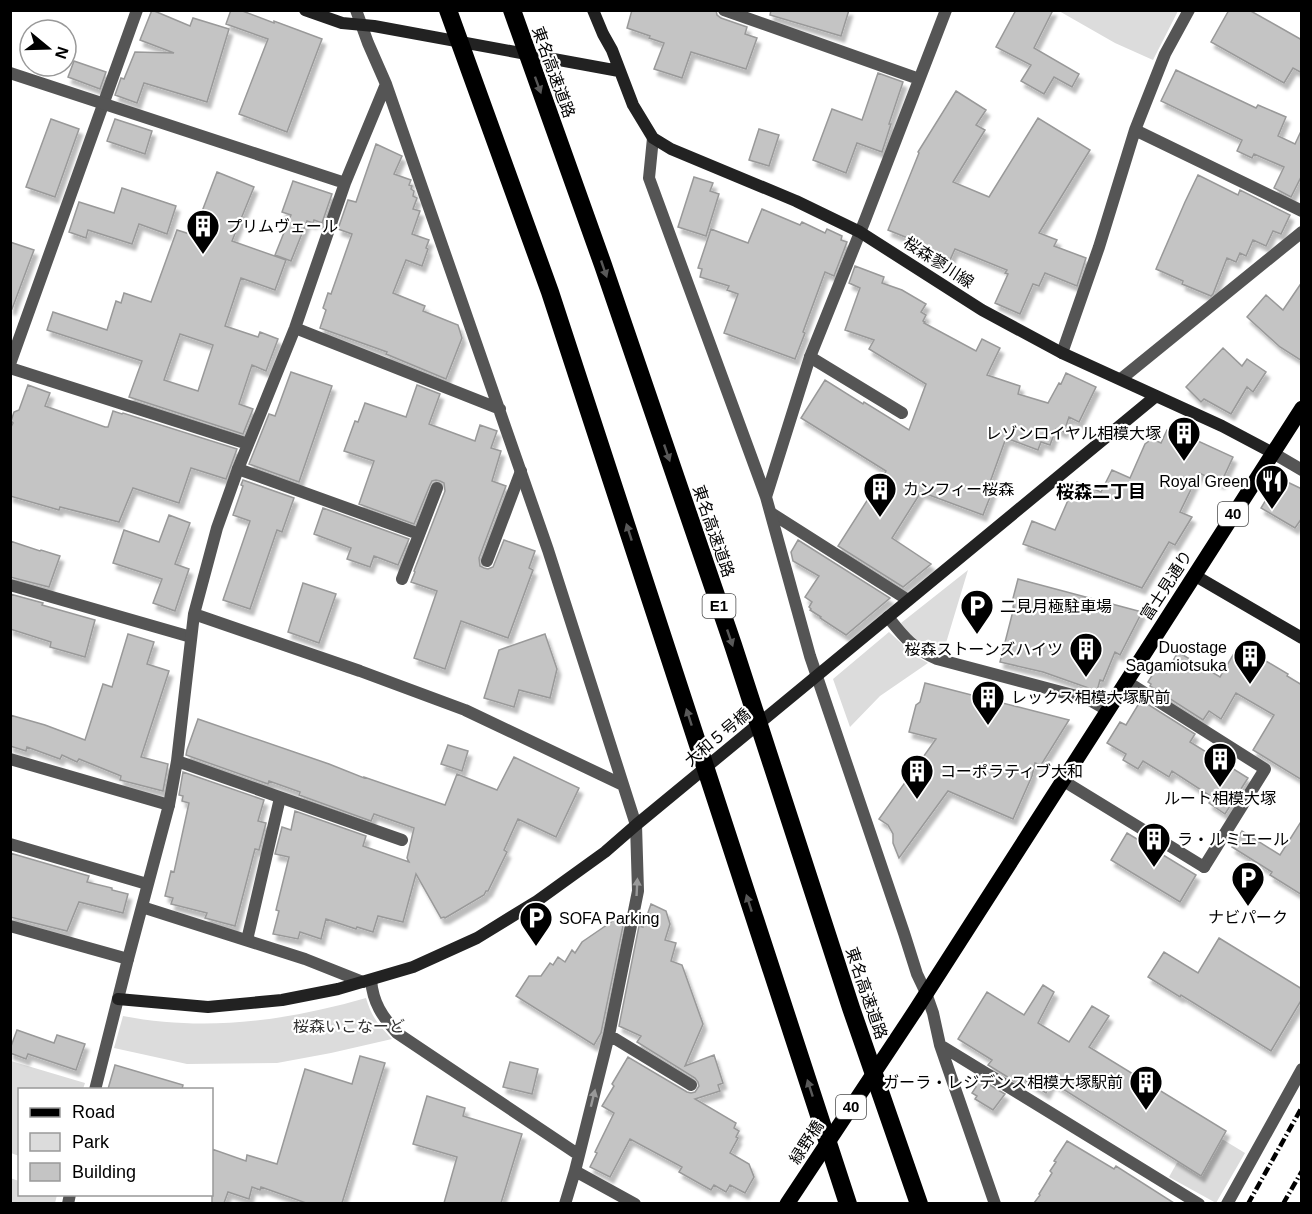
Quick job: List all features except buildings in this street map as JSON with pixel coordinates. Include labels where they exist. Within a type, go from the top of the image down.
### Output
[{"type":"highway","points":[[448,10],[550,292],[848,1203]]},
{"type":"highway","name":"東名高速道路","points":[[512,10],[733,645],[851,1008],[919,1203]]},
{"type":"main road","name":"富士見通り","points":[[926,993],[1302,408]]},
{"type":"main road","name":"緑野橋","points":[[787,1203],[926,993]]},
{"type":"street","points":[[137,10],[10,366],[248,444]]},
{"type":"street","points":[[305,10],[342,23],[619,71]]},
{"type":"street","points":[[356,10],[368,26],[386,84],[500,409],[548,550],[636,825],[638,891],[609,1035],[565,1203]]},
{"type":"street","points":[[593,10],[612,50],[633,105],[652,138],[649,178],[766,497],[817,676],[914,964],[926,993],[940,1045],[995,1203]]},
{"type":"street","points":[[724,10],[919,79]]},
{"type":"street","points":[[766,497],[810,357],[946,10]]},
{"type":"street","points":[[1062,353],[1100,247],[1135,130],[1165,54],[1188,10]]},
{"type":"street","points":[[10,73],[345,183]]},
{"type":"street","points":[[95,1088],[169,805],[177,761],[194,614],[217,528],[238,469],[295,328],[345,183],[386,84]]},
{"type":"street","points":[[1135,130],[1302,211]]},
{"type":"street","name":"桜森蓼川線","points":[[652,138],[671,149],[796,201],[860,232],[982,310],[1062,353],[1222,426],[1273,453]]},
{"type":"street","points":[[1121,379],[1302,232]]},
{"type":"street","points":[[295,328],[500,409]]},
{"type":"street","points":[[810,357],[902,413]]},
{"type":"street","name":"大和５号橋","points":[[118,999],[208,1007],[282,1000],[338,989],[413,967],[477,938],[537,901],[605,852],[1156,396]]},
{"type":"street","points":[[1273,453],[1302,470]]},
{"type":"street","points":[[238,469],[419,534]]},
{"type":"street","points":[[487,561],[521,471]]},
{"type":"street","points":[[402,579],[437,488]]},
{"type":"street","points":[[771,513],[908,600]]},
{"type":"street","points":[[1194,576],[1302,638]]},
{"type":"street","points":[[10,585],[191,637]]},
{"type":"street","points":[[194,614],[465,710],[623,785]]},
{"type":"street","points":[[888,617],[907,641],[921,652],[936,659],[1088,699],[1107,710]]},
{"type":"street","points":[[1062,780],[1204,867],[1265,769],[1126,681]]},
{"type":"street","points":[[10,759],[169,805]]},
{"type":"street","points":[[177,761],[402,840]]},
{"type":"street","points":[[247,940],[280,798]]},
{"type":"street","points":[[10,844],[147,884]]},
{"type":"street","points":[[142,907],[367,981],[382,1016],[397,1033],[579,1155]]},
{"type":"street","points":[[10,926],[128,959]]},
{"type":"street","points":[[609,1035],[691,1085]]},
{"type":"street","points":[[940,1045],[1199,1203]]},
{"type":"street","points":[[1227,1203],[1302,1069]]},
{"type":"street","points":[[575,1171],[635,1203]]},
{"type":"green space","points":[[1059,11],[1178,11],[1153,60],[1115,43]]},
{"type":"green space","points":[[968,570],[943,653],[924,645],[901,623]]},
{"type":"green space","points":[[889,632],[914,655],[928,663],[880,696],[850,727],[833,679]]},
{"type":"green space","name":"桜森いこなーど","points":[[366,998],[376,1020],[392,1039],[277,1063],[187,1064],[114,1048],[123,1016],[185,1023],[246,1022],[306,1013]]},
{"type":"green space","points":[[11,1061],[85,1083],[83,1088],[18,1088],[18,1156],[11,1153]]},
{"type":"green space","points":[[1222,1139],[1245,1153],[1216,1203],[1169,1177],[1178,1161],[1201,1175]]},
{"type":"green space","points":[[10,1178],[18,1181],[18,1196],[57,1196],[55,1203],[11,1203]]},
{"type":"railway","points":[[1248,1204],[1302,1107]]},
{"type":"railway","points":[[1283,1204],[1302,1171]]},
{"type":"place","name":"プリムヴェール","points":[[203,255]]},
{"type":"place","name":"レゾンロイヤル相模大塚","points":[[1184,462]]},
{"type":"place","name":"Royal Green","points":[[1272,510]]},
{"type":"place","name":"カンフィー桜森","points":[[880,518]]},
{"type":"place","name":"二見月極駐車場","points":[[977,635]]},
{"type":"place","name":"桜森ストーンズハイツ","points":[[1086,678]]},
{"type":"place","name":"Duostage Sagamiotsuka","points":[[1250,685]]},
{"type":"place","name":"レックス相模大塚駅前","points":[[988,726]]},
{"type":"place","name":"ルート相模大塚","points":[[1220,788]]},
{"type":"place","name":"コーポラティブ大和","points":[[917,800]]},
{"type":"place","name":"ラ・ルミエール","points":[[1154,868]]},
{"type":"place","name":"ナビパーク","points":[[1248,907]]},
{"type":"place","name":"SOFA Parking","points":[[536,947]]},
{"type":"place","name":"ガーラ・レジデンス相模大塚駅前","points":[[1146,1111]]},
{"type":"district","name":"桜森二丁目","points":[[1101,492]]}]
